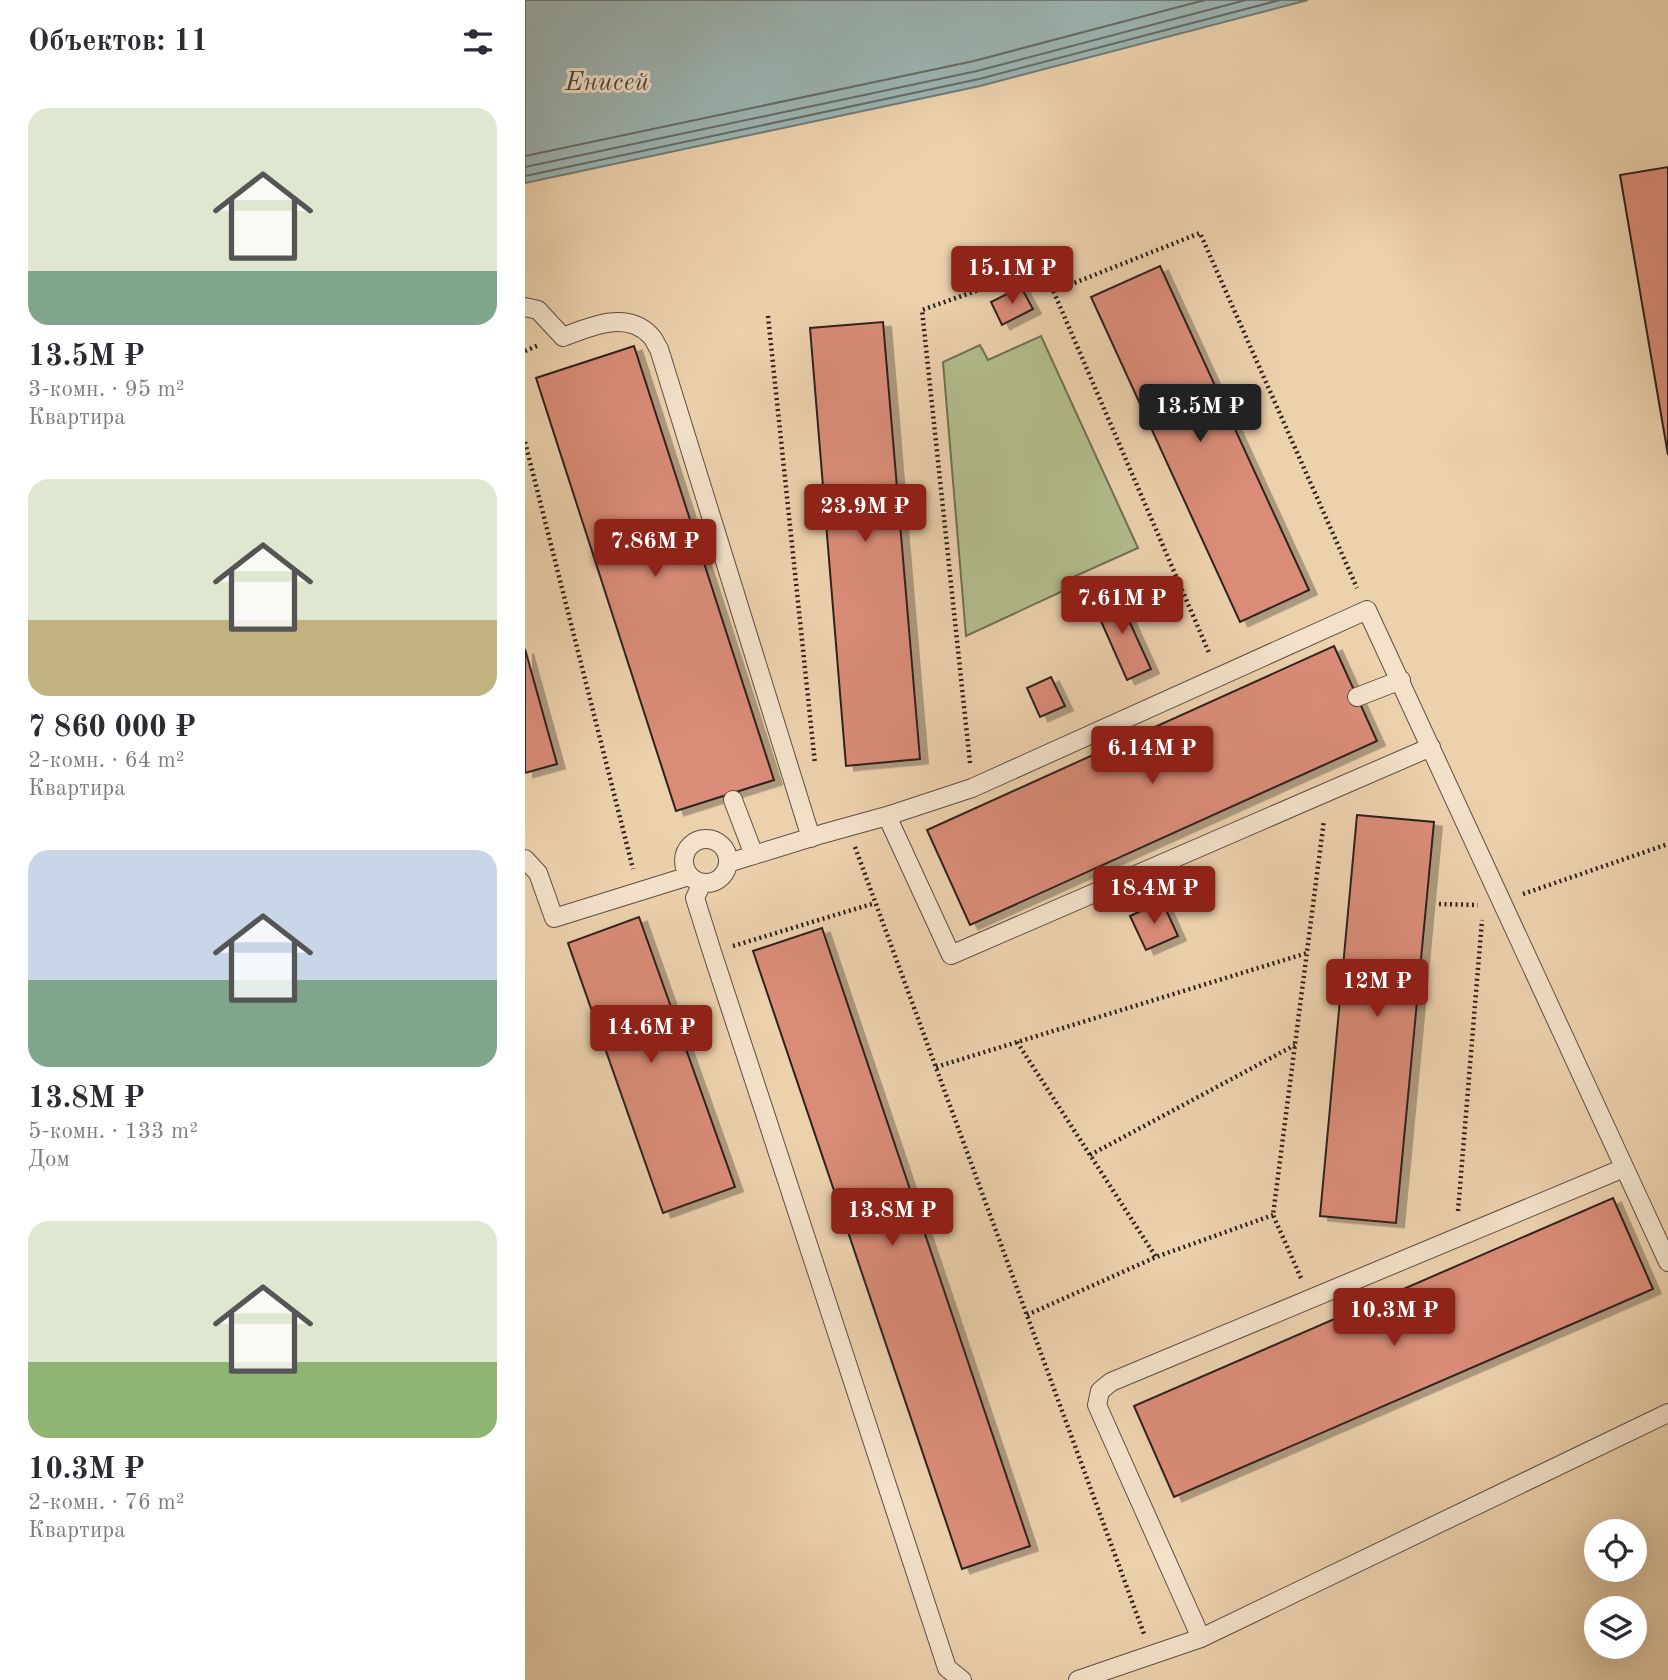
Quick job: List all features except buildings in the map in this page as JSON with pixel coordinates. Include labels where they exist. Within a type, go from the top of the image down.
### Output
[{"type":"lane","points":[[525,306],[538,310],[563,337],[605,321],[634,325],[650,334],[659,349],[811,838]]},
{"type":"lane","points":[[728,863],[972,788],[1367,610],[1668,1262]]},
{"type":"lane","points":[[1357,697],[1401,680]]},
{"type":"lane","points":[[887,816],[951,955],[1431,747]]},
{"type":"lane","points":[[733,800],[754,855]]},
{"type":"lane","points":[[525,859],[538,873],[554,918],[639,891],[695,880],[716,881],[726,870],[728,863],[725,849],[713,840],[699,840],[687,849],[683,862],[695,880],[695,898],[712,953],[947,1668],[962,1680]]},
{"type":"lane","points":[[1201,1638],[1097,1405],[1100,1391],[1111,1382],[1624,1167]]},
{"type":"lane","points":[[1078,1680],[1201,1638],[1668,1413]]},
{"type":"path","points":[[1054,291],[1200,233],[1367,610]]},
{"type":"path","points":[[972,788],[922,310],[1043,267],[1219,676]]},
{"type":"path","points":[[768,316],[815,765]]},
{"type":"path","points":[[525,442],[639,891]]},
{"type":"path","points":[[1310,1299],[1273,1214],[1327,792]]},
{"type":"path","points":[[848,827],[1151,1655]]},
{"type":"path","points":[[1439,904],[1483,905],[1502,901],[1668,844]]},
{"type":"path","points":[[712,953],[875,903]]},
{"type":"path","points":[[1456,1238],[1483,905]]},
{"type":"path","points":[[936,1067],[1307,953]]},
{"type":"path","points":[[1017,1042],[1156,1257]]},
{"type":"path","points":[[1090,1155],[1295,1045]]},
{"type":"path","points":[[1027,1315],[1156,1257],[1273,1214]]},
{"type":"green space","points":[[1041,336],[1138,548],[1062,582],[1065,590],[966,636],[943,362],[980,345],[988,360]]},
{"type":"water","name":"Енисей","points":[[525,0],[1308,0],[980,86],[525,183]]}]
